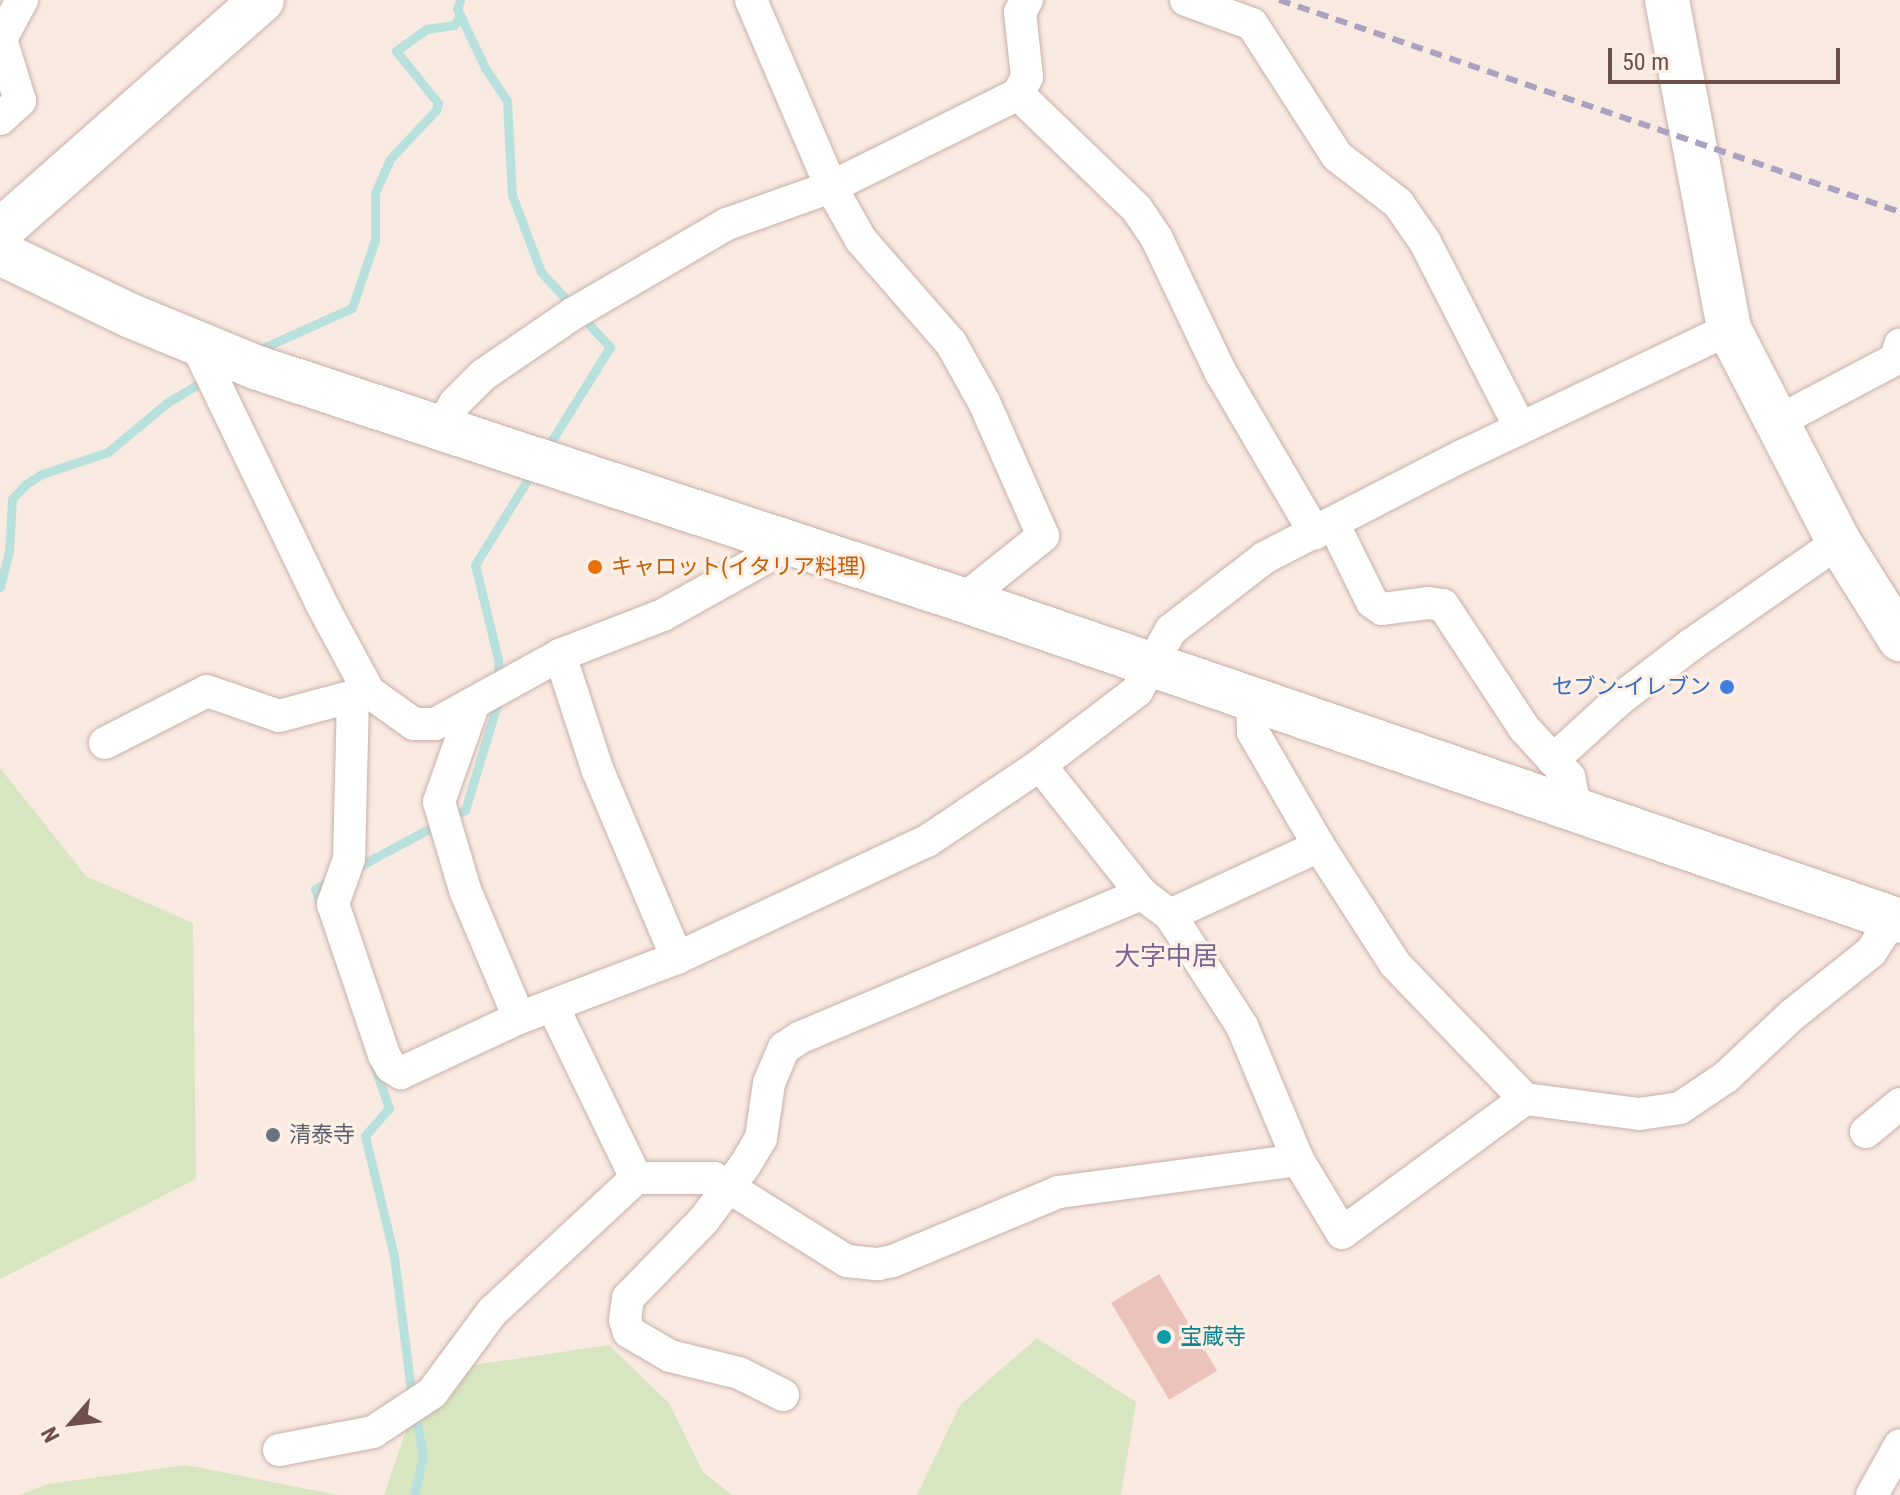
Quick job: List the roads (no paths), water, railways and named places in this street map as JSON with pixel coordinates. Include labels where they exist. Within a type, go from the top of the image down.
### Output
[{"type":"street","points":[[0,119],[20,101],[1,39],[22,0]]},
{"type":"street","points":[[262,0],[2,228],[196,344],[440,429],[963,600],[1252,701],[1898,917],[1871,952],[1792,1015],[1726,1077],[1680,1108],[1639,1114],[1525,1099],[1395,964],[1319,846],[1253,732],[1252,701]]},
{"type":"street","points":[[751,0],[831,187],[861,240],[951,343],[984,402],[1043,536],[963,600]]},
{"type":"street","points":[[440,429],[455,403],[483,375],[574,313],[727,224],[831,187],[1018,94],[1027,77],[1020,12],[1027,0]]},
{"type":"street","points":[[1186,0],[1252,24],[1337,156],[1398,203],[1425,242],[1520,428]]},
{"type":"street","points":[[1667,0],[1729,329],[1839,542],[1900,639]]},
{"type":"street","points":[[1018,94],[1137,209],[1157,239],[1221,373],[1372,602],[1382,609],[1428,603],[1443,605],[1524,728],[1569,777],[1576,810]]},
{"type":"street","points":[[196,344],[321,603],[361,694],[349,859],[333,904],[384,1055],[391,1067],[401,1073],[519,1018],[677,958],[927,841],[1040,765],[1137,691],[1171,630],[1264,558],[1520,428],[1729,329]]},
{"type":"street","points":[[1775,423],[1899,356]]},
{"type":"street","points":[[1553,760],[1632,689],[1769,587],[1839,542]]},
{"type":"street","points":[[105,743],[207,691],[279,716],[361,694],[414,724],[435,724],[560,655],[663,615],[790,544]]},
{"type":"street","points":[[560,655],[598,771],[677,958]]},
{"type":"street","points":[[474,703],[439,802],[465,890],[519,1018]]},
{"type":"street","points":[[1040,765],[1142,894],[1170,915],[1242,1026],[1298,1160],[1342,1233],[1525,1099]]},
{"type":"street","points":[[1170,915],[1319,846]]},
{"type":"street","points":[[783,1395],[739,1373],[670,1356],[629,1332],[625,1320],[628,1298],[731,1188],[761,1138],[769,1083],[784,1048],[801,1037],[1142,894]]},
{"type":"street","points":[[553,1007],[636,1178]]},
{"type":"street","points":[[1866,1132],[1900,1104]]},
{"type":"street","points":[[279,1450],[373,1432],[432,1393],[492,1312],[636,1178],[698,1175],[714,1178],[847,1261],[878,1264],[893,1261],[1059,1192],[1298,1160]]},
{"type":"street","points":[[1872,1495],[1900,1445]]},
{"type":"waterway","points":[[460,0],[457,9],[485,68],[507,101],[512,195],[541,272],[610,347],[546,450]]},
{"type":"waterway","points":[[254,352],[352,308],[375,240],[375,193],[390,159],[436,110],[438,103],[396,51],[426,29],[454,25],[460,15]]},
{"type":"waterway","points":[[0,587],[9,551],[12,499],[26,484],[42,474],[108,452],[168,402],[207,379]]},
{"type":"waterway","points":[[499,683],[498,659],[475,565],[534,469]]},
{"type":"waterway","points":[[451,817],[465,810],[499,698]]},
{"type":"waterway","points":[[356,868],[438,824]]},
{"type":"waterway","points":[[321,906],[315,889],[332,880]]},
{"type":"waterway","points":[[374,1065],[389,1108],[365,1136],[394,1256],[412,1398]]},
{"type":"waterway","points":[[414,1495],[423,1456],[415,1412]]},
{"type":"railway","points":[[1279,0],[1900,212]]},
{"type":"place","name":"キャロット(イタリア料理)","points":[[595,567]]},
{"type":"place","name":"セブン-イレブン","points":[[1727,687]]},
{"type":"place","name":"清泰寺","points":[[273,1135]]},
{"type":"place","name":"宝蔵寺","points":[[1164,1337]]},
{"type":"district","name":"大字中居","points":[[1166,957]]}]
